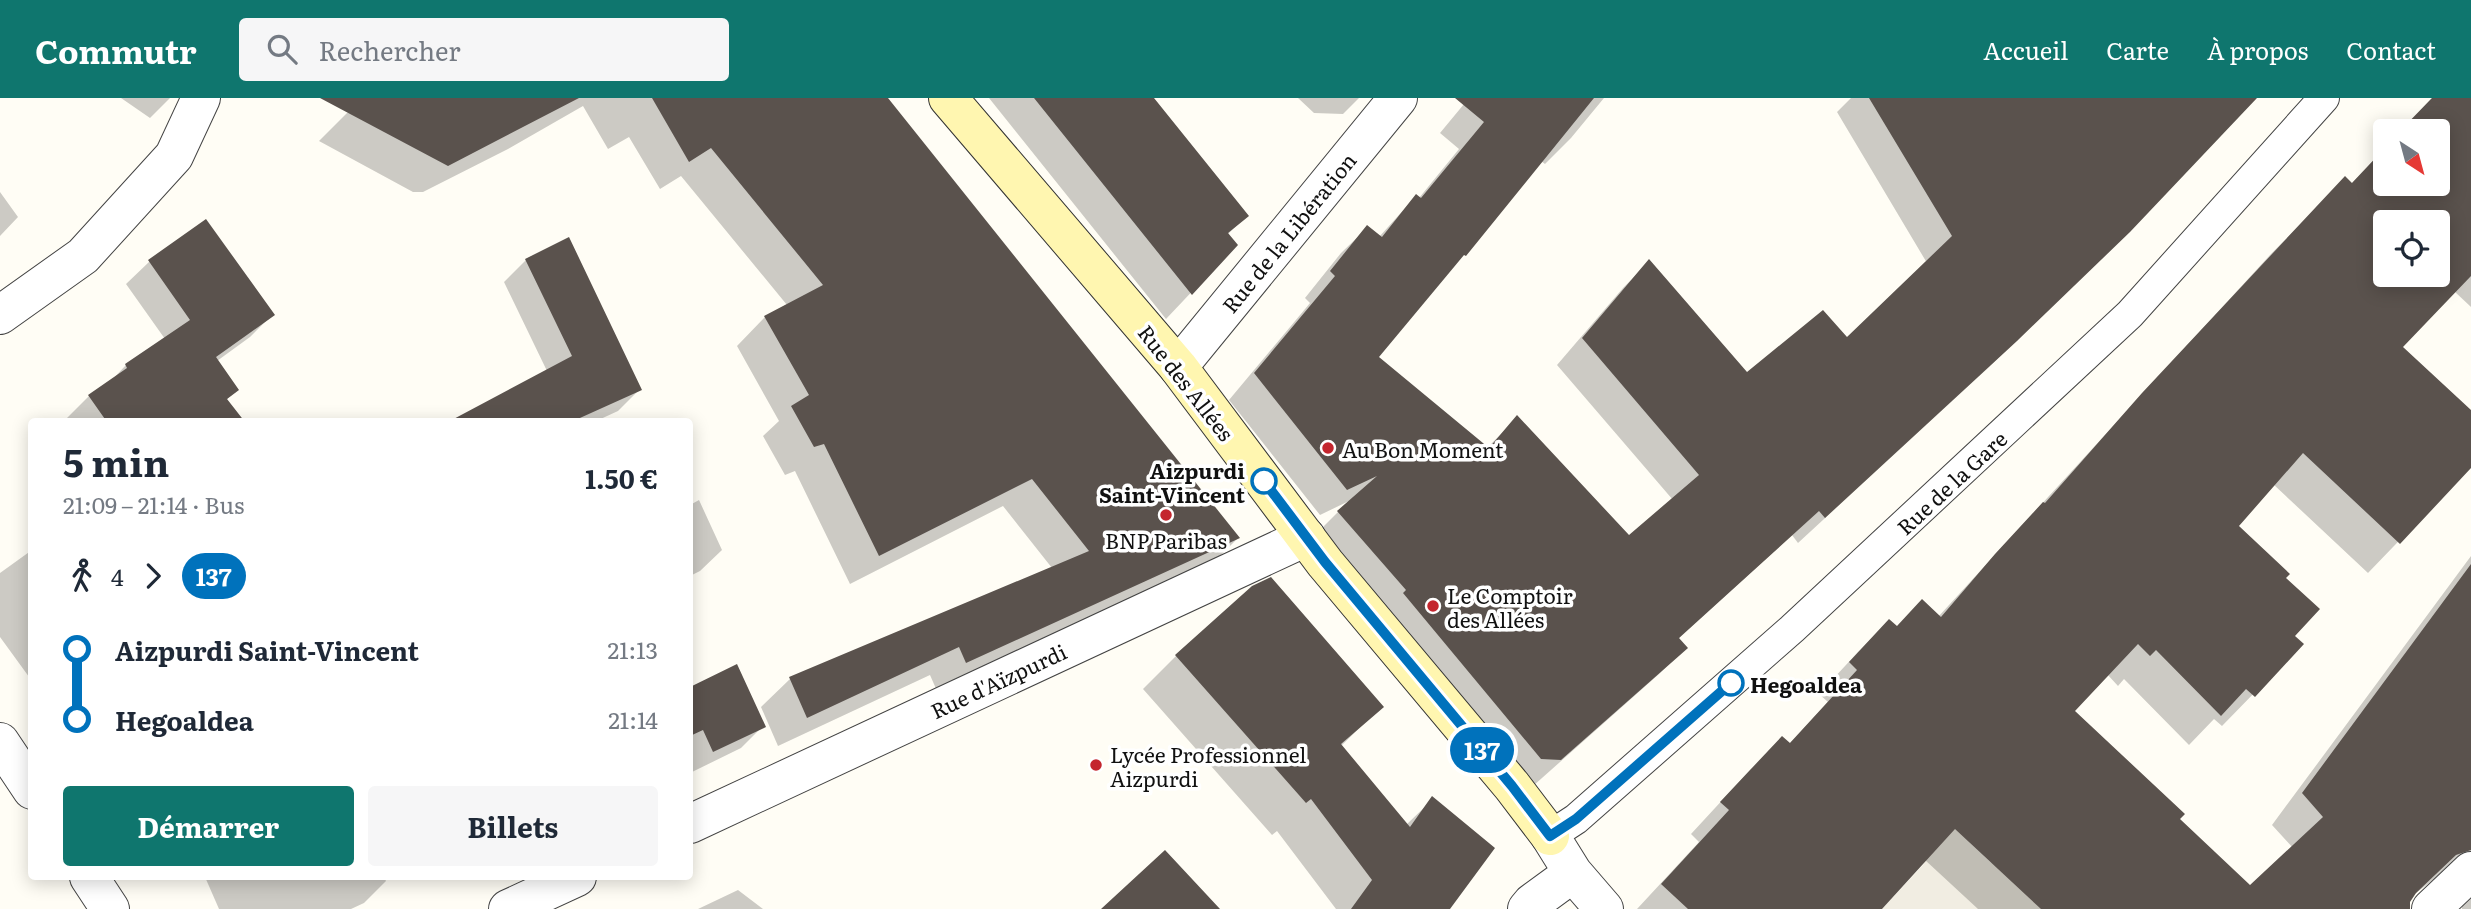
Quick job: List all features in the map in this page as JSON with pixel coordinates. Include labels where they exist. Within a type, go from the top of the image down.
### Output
[{"type":"street","points":[[0,315],[83,256],[174,156],[201,98]]},
{"type":"street","name":"Rue des Allées","points":[[948,98],[1178,367],[1325,562],[1512,786],[1550,836]]},
{"type":"street","name":"Rue de la Libération","points":[[1178,367],[1398,98]]},
{"type":"street","name":"Rue d'Aïzpurdi","points":[[693,823],[1306,537]]},
{"type":"street","points":[[0,743],[28,784]]},
{"type":"street","points":[[1550,836],[1573,873],[1604,909]]},
{"type":"street","points":[[2431,909],[2471,871]]},
{"type":"street","points":[[1527,909],[1573,873]]},
{"type":"street","points":[[91,880],[110,909]]},
{"type":"street","points":[[508,909],[571,880]]},
{"type":"lane","name":"Rue de la Gare","points":[[1550,836],[1576,819],[1792,629],[2130,314],[2324,98]]},
{"type":"shaded area","points":[[1951,818],[1971,844],[1990,862],[2065,909],[1882,909],[1923,865]]},
{"type":"building","points":[[320,98],[579,98],[448,166]]},
{"type":"building","points":[[652,98],[888,98],[1240,538],[966,663],[959,647],[807,718],[789,677],[1089,551],[1032,479],[879,556],[824,444],[814,447],[791,406],[809,395],[764,316],[823,285],[711,148],[689,162]]},
{"type":"building","points":[[1034,98],[1154,98],[1249,216],[1228,233],[1238,245],[1192,295]]},
{"type":"building","points":[[1455,98],[1594,98],[1466,256],[1464,255],[1379,357],[1489,448],[1517,415],[1629,535],[1699,475],[1582,338],[1649,259],[1747,372],[1823,310],[1847,337],[1952,236],[1869,98],[2257,98],[2130,232],[2017,341],[1825,518],[1819,511],[1679,638],[1688,648],[1561,760],[1541,759],[1403,593],[1406,590],[1337,511],[1377,476],[1347,490],[1254,373],[1335,276],[1330,271],[1367,225],[1382,237],[1416,194],[1421,198],[1484,122]]},
{"type":"building","points":[[2432,98],[2471,98],[2471,276],[2403,347],[2471,410],[2471,468],[2400,544],[2303,453],[2239,526],[2290,574],[2286,578],[2320,609],[2295,636],[2304,644],[2255,697],[2246,689],[2221,716],[2156,650],[2150,656],[2138,644],[2075,711],[2185,814],[2180,819],[2250,885],[2323,817],[2302,793],[2471,564],[2471,850],[2456,855],[2416,893],[2410,902],[2410,909],[2041,909],[1955,829],[1882,909],[1688,909],[1661,884],[1729,810],[1720,802],[1782,736],[1790,743],[1857,670],[1849,662],[1889,619],[1897,626],[1922,599],[1941,617],[2142,393],[2345,176],[2352,183],[2373,161],[2373,196],[2450,196],[2450,119],[2412,119]]},
{"type":"building","points":[[206,219],[275,315],[216,357],[239,390],[227,399],[242,418],[104,418],[88,395],[127,368],[125,364],[190,320],[148,260]]},
{"type":"building","points":[[569,237],[642,390],[580,418],[456,418],[572,356],[525,259]]},
{"type":"building","points":[[1271,577],[1384,707],[1341,744],[1410,827],[1432,796],[1495,848],[1450,909],[1351,909],[1372,880],[1311,799],[1306,803],[1175,655],[1252,586]]},
{"type":"building","points":[[737,664],[766,727],[713,752],[703,730],[693,735],[693,686]]},
{"type":"building","points":[[1165,850],[1220,909],[1101,909]]},
{"type":"bus line","name":"137","points":[[1264,481],[1325,562],[1512,786],[1550,836],[1576,819],[1731,683]]},
{"type":"place","name":"Au Bon Moment","points":[[1328,448]]},
{"type":"place","name":"Aizpurdi Saint-Vincent","points":[[1264,481]]},
{"type":"place","name":"BNP Paribas","points":[[1166,515]]},
{"type":"place","name":"Le Comptoir des Allées","points":[[1433,606]]},
{"type":"place","name":"Hegoaldea","points":[[1731,683]]},
{"type":"place","name":"Lycée Professionnel Aizpurdi","points":[[1096,765]]}]
